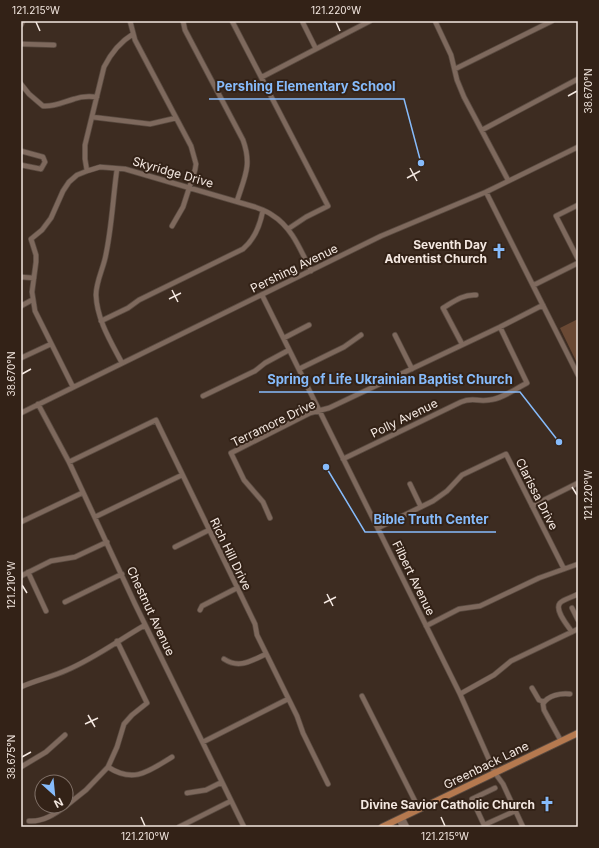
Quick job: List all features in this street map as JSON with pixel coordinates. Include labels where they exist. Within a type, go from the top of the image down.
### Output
[{"type":"main road","name":"Greenback Lane","points":[[382,827],[578,733]]},
{"type":"street","points":[[130,21],[133,34],[191,146],[196,164],[183,207],[172,226]]},
{"type":"street","points":[[183,21],[185,30],[243,140],[247,151],[248,164],[237,201]]},
{"type":"street","points":[[232,21],[328,206],[288,229]]},
{"type":"street","points":[[262,77],[370,21]]},
{"type":"street","points":[[435,21],[448,46],[464,97],[508,180]]},
{"type":"street","points":[[455,70],[552,21]]},
{"type":"street","points":[[303,24],[316,50]]},
{"type":"street","points":[[87,170],[85,145],[101,77],[108,59],[116,47],[123,40],[133,34]]},
{"type":"street","points":[[21,44],[54,45]]},
{"type":"street","points":[[482,130],[578,80]]},
{"type":"street","points":[[21,84],[29,94],[43,106],[59,105],[86,96],[97,97]]},
{"type":"street","points":[[92,117],[150,124],[176,118]]},
{"type":"street","name":"Pershing Avenue","points":[[21,413],[381,236],[486,192],[578,147]]},
{"type":"street","points":[[21,151],[43,157],[45,162],[41,168],[21,165]]},
{"type":"street","name":"Skyridge Drive","points":[[34,278],[36,255],[31,239],[42,230],[51,218],[63,191],[69,182],[77,175],[87,170],[100,167],[125,169],[190,187],[263,210],[276,218],[288,229],[311,271]]},
{"type":"street","points":[[117,169],[107,252],[97,285],[96,294],[103,327],[122,363]]},
{"type":"street","points":[[486,192],[578,375]]},
{"type":"street","points":[[578,205],[556,216],[578,259]]},
{"type":"street","points":[[101,321],[128,308],[139,300],[243,249],[248,245],[258,230],[263,210]]},
{"type":"street","points":[[534,285],[578,263]]},
{"type":"street","points":[[21,277],[34,278],[32,300],[36,314],[73,387]]},
{"type":"street","name":"Filbert Avenue","points":[[262,295],[460,694],[495,773],[503,784],[523,827]]},
{"type":"street","points":[[462,344],[443,308],[469,295],[476,295]]},
{"type":"street","points":[[21,306],[32,300]]},
{"type":"street","name":"Terramore Drive","points":[[270,518],[259,497],[244,480],[231,453],[310,413],[329,408],[543,305]]},
{"type":"street","points":[[284,338],[309,326]]},
{"type":"street","name":"Polly Avenue","points":[[343,459],[461,402],[472,399],[482,401],[493,400],[527,383],[500,327]]},
{"type":"street","points":[[299,369],[344,347],[361,335]]},
{"type":"street","points":[[395,335],[412,369]]},
{"type":"street","points":[[21,358],[50,344]]},
{"type":"street","points":[[203,396],[255,371],[289,350]]},
{"type":"street","name":"Chestnut Avenue","points":[[38,404],[69,462],[82,493],[107,542],[145,625],[244,827]]},
{"type":"street","name":"Rich Hill Drive","points":[[69,462],[156,420],[255,624],[257,635],[297,716],[303,733],[328,784]]},
{"type":"street","name":"Clarissa Drive","points":[[378,528],[433,501],[462,475],[506,454],[564,569]]},
{"type":"street","points":[[95,517],[182,475]]},
{"type":"street","points":[[532,506],[578,483]]},
{"type":"street","points":[[410,484],[421,506]]},
{"type":"street","points":[[21,522],[82,493]]},
{"type":"street","points":[[175,547],[209,530]]},
{"type":"street","points":[[21,576],[51,561],[75,557],[107,542]]},
{"type":"street","points":[[426,626],[459,609],[480,606],[539,578],[578,564]]},
{"type":"street","points":[[28,572],[46,612]]},
{"type":"street","points":[[65,602],[122,574]]},
{"type":"street","points":[[200,610],[202,606],[237,588]]},
{"type":"street","points":[[572,632],[560,612],[559,606],[561,602],[578,594]]},
{"type":"street","points":[[572,608],[578,620]]},
{"type":"street","points":[[21,687],[67,670],[85,661],[145,625]]},
{"type":"street","points":[[460,694],[494,676],[511,661],[578,629]]},
{"type":"street","points":[[74,800],[86,790],[108,767],[117,747],[124,724],[132,715],[147,703],[117,641]]},
{"type":"street","points":[[224,659],[233,664],[240,664],[266,654]]},
{"type":"street","points":[[532,688],[538,700],[544,702],[561,693],[570,694]]},
{"type":"street","points":[[362,696],[419,809]]},
{"type":"street","points":[[203,742],[288,699]]},
{"type":"street","points":[[544,702],[544,710],[560,741]]},
{"type":"street","points":[[21,767],[43,754],[65,735]]},
{"type":"street","points":[[108,767],[125,775],[139,775],[153,769],[172,757]]},
{"type":"street","points":[[187,793],[206,790],[222,782]]},
{"type":"street","points":[[495,788],[472,800],[485,826],[515,811]]},
{"type":"street","points":[[178,827],[231,801]]},
{"type":"street","points":[[29,821],[40,820],[54,814]]},
{"type":"street","points":[[400,818],[403,827]]},
{"type":"street","points":[[400,818],[407,827]]},
{"type":"shaded area","points":[[578,319],[578,365],[560,328]]},
{"type":"place","name":"Pershing Elementary School","points":[[421,163]]},
{"type":"place","name":"Seventh Day Adventist Church","points":[[499,251]]},
{"type":"place","name":"Spring of Life Ukrainian Baptist Church","points":[[559,442]]},
{"type":"place","name":"Bible Truth Center","points":[[326,467]]},
{"type":"place","name":"Divine Savior Catholic Church","points":[[547,804]]}]
